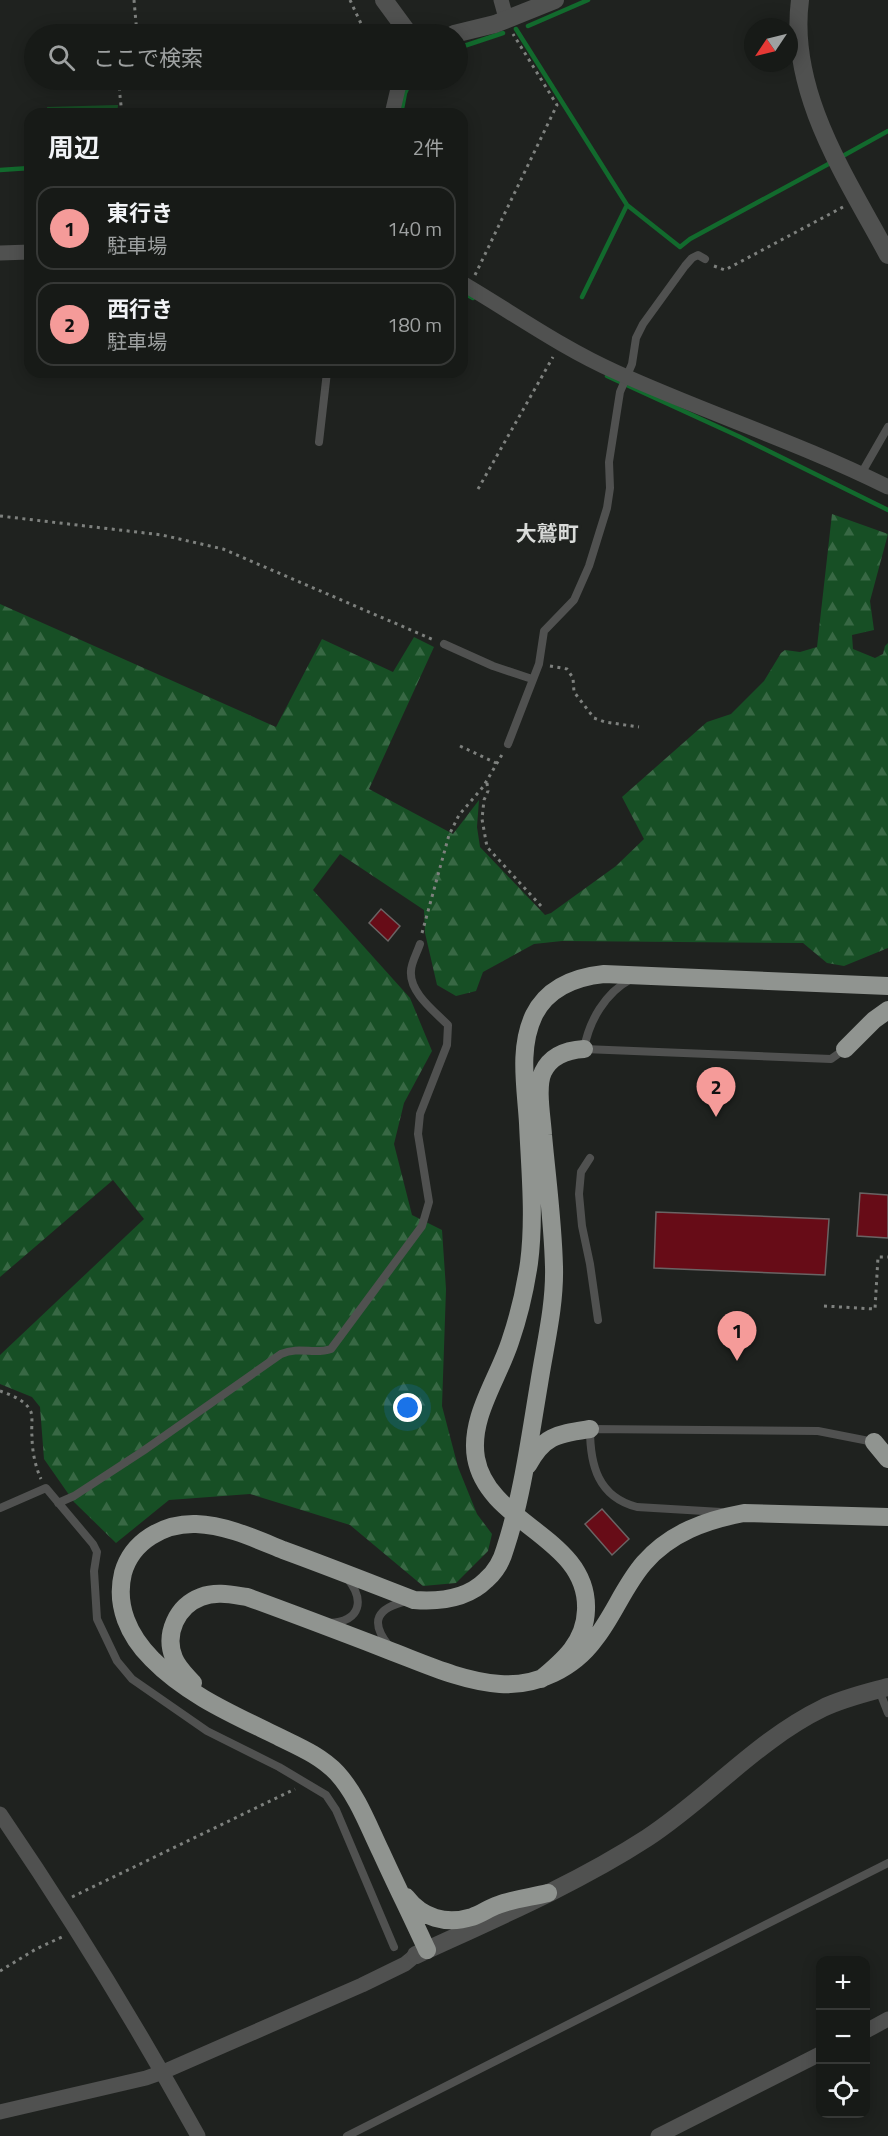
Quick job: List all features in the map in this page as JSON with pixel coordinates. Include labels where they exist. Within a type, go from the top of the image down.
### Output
[{"type":"highway","points":[[541,1679],[572,1652],[581,1635],[586,1619],[583,1585],[576,1570],[564,1555],[490,1491],[481,1475],[475,1443],[478,1423],[518,1317],[529,1260],[532,1191],[525,1047],[534,1016],[543,1000],[555,989],[585,976],[604,974],[888,986]]},
{"type":"highway","points":[[845,1049],[874,1020],[888,1010]]},
{"type":"highway","points":[[422,1953],[395,1883],[359,1805],[337,1773],[314,1754],[213,1704],[165,1671],[140,1645],[130,1630],[123,1615],[120,1598],[121,1582],[132,1554],[153,1534],[168,1527],[198,1524],[242,1534],[414,1600],[450,1599],[476,1589],[488,1579],[505,1551],[523,1475],[553,1300],[552,1233],[540,1099],[542,1073],[549,1062],[560,1054],[571,1049],[584,1049]]},
{"type":"highway","points":[[523,1475],[536,1450],[547,1440],[561,1433],[590,1429]]},
{"type":"highway","points":[[874,1442],[888,1459]]},
{"type":"highway","points":[[213,1704],[180,1669],[170,1646],[174,1623],[180,1613],[201,1597],[231,1594],[247,1597],[456,1676],[503,1684],[541,1679],[560,1670],[587,1649],[634,1576],[655,1552],[673,1538],[702,1524],[721,1517],[744,1514],[888,1517]]},
{"type":"highway","points":[[395,1883],[414,1907],[427,1915],[443,1920],[473,1917],[499,1904],[548,1893]]},
{"type":"street","points":[[384,0],[402,24]]},
{"type":"street","points":[[501,0],[506,18]]},
{"type":"street","points":[[468,31],[495,24],[555,0]]},
{"type":"street","points":[[800,0],[797,22],[805,79],[821,127],[888,255]]},
{"type":"street","points":[[393,108],[398,90]]},
{"type":"street","points":[[0,253],[24,252]]},
{"type":"street","points":[[468,286],[561,342],[626,376],[720,416],[817,453],[888,488]]},
{"type":"street","points":[[0,2112],[146,2078],[362,1985],[610,1861],[669,1823],[792,1726],[850,1697],[883,1688]]},
{"type":"street","points":[[3,1824],[59,1903],[163,2072],[198,2136]]},
{"type":"street","points":[[870,2029],[888,2019]]},
{"type":"street","points":[[658,2136],[816,2056]]},
{"type":"lane","points":[[508,744],[532,679],[540,664],[544,631],[574,600],[590,566],[607,508],[610,488],[609,462],[620,392],[632,364],[636,338],[643,324],[685,266],[698,255],[705,259]]},
{"type":"lane","points":[[319,442],[326,378]]},
{"type":"lane","points":[[861,474],[888,427]]},
{"type":"lane","points":[[444,644],[493,666],[532,679]]},
{"type":"lane","points":[[58,1503],[74,1496],[143,1451],[281,1354],[293,1349],[320,1353],[331,1349],[422,1226],[429,1202],[418,1134],[420,1113],[447,1045],[448,1025],[411,984],[410,970],[420,944]]},
{"type":"lane","points":[[637,976],[622,984],[609,996],[587,1030],[584,1049],[831,1059],[845,1049]]},
{"type":"lane","points":[[590,1158],[581,1172],[579,1194],[582,1226],[598,1320]]},
{"type":"lane","points":[[744,1514],[637,1507],[624,1503],[612,1496],[594,1469],[590,1453],[590,1429],[819,1431],[874,1442]]},
{"type":"lane","points":[[0,1508],[46,1488],[93,1544],[97,1552],[94,1571],[97,1619],[117,1660],[132,1679],[207,1731],[279,1767],[326,1795],[336,1810],[394,1947]]},
{"type":"lane","points":[[320,1623],[347,1619],[355,1613],[359,1604],[353,1585],[342,1572]]},
{"type":"lane","points":[[393,1652],[377,1627],[378,1616],[393,1604],[414,1600]]},
{"type":"lane","points":[[883,1688],[888,1713]]},
{"type":"lane","points":[[347,2136],[888,1863]]},
{"type":"path","points":[[134,0],[136,24]]},
{"type":"path","points":[[350,0],[361,24]]},
{"type":"path","points":[[468,281],[557,105],[512,33],[506,18]]},
{"type":"path","points":[[118,90],[122,108]]},
{"type":"path","points":[[705,259],[724,270],[858,200]]},
{"type":"path","points":[[478,489],[561,342]]},
{"type":"path","points":[[0,516],[162,535],[223,549],[444,644]]},
{"type":"path","points":[[540,664],[567,669],[573,678],[574,692],[594,718],[639,727]]},
{"type":"path","points":[[420,944],[448,835],[459,815],[487,782],[508,744]]},
{"type":"path","points":[[460,746],[497,764]]},
{"type":"path","points":[[487,782],[488,791],[484,800],[482,819],[487,847],[541,906]]},
{"type":"path","points":[[824,1306],[875,1309],[878,1257],[888,1257]]},
{"type":"path","points":[[0,1391],[15,1396],[31,1413],[32,1440],[37,1470],[46,1488]]},
{"type":"path","points":[[59,1903],[306,1784]]},
{"type":"path","points":[[0,1971],[36,1950],[76,1931]]},
{"type":"green space","points":[[118,105],[118,108],[47,107]]},
{"type":"green space","points":[[832,514],[888,534],[870,601],[874,630],[852,635],[853,649],[875,658],[883,654],[888,643],[888,948],[844,966],[827,963],[803,943],[562,941],[534,944],[483,972],[476,991],[456,996],[437,985],[425,933],[424,910],[340,854],[313,890],[410,998],[432,1051],[404,1103],[394,1144],[412,1215],[442,1230],[446,1289],[442,1406],[458,1467],[477,1514],[492,1534],[488,1551],[456,1583],[423,1586],[350,1525],[250,1494],[169,1500],[116,1543],[74,1502],[44,1459],[40,1407],[32,1397],[0,1384],[0,1355],[144,1219],[113,1180],[0,1277],[0,604],[276,727],[322,639],[393,672],[414,637],[434,647],[369,789],[453,834],[479,800],[477,827],[480,847],[545,915],[616,866],[644,839],[622,797],[707,722],[731,714],[764,681],[781,653],[785,650],[800,652],[817,647]]},
{"type":"building","points":[[381,909],[400,926],[388,941],[369,923]]},
{"type":"building","points":[[860,1193],[888,1195],[888,1238],[857,1236]]},
{"type":"building","points":[[656,1212],[829,1219],[825,1275],[654,1268]]},
{"type":"building","points":[[602,1509],[629,1539],[612,1555],[585,1524]]},
{"type":"waterway","points":[[528,26],[588,0]]},
{"type":"waterway","points":[[516,29],[627,205],[582,297]]},
{"type":"waterway","points":[[468,45],[503,33]]},
{"type":"waterway","points":[[402,108],[406,90]]},
{"type":"waterway","points":[[841,157],[888,131]]},
{"type":"waterway","points":[[627,205],[680,247],[690,239],[834,161]]},
{"type":"waterway","points":[[0,170],[24,168]]},
{"type":"waterway","points":[[468,295],[473,298]]},
{"type":"waterway","points":[[607,376],[738,436],[888,510]]},
{"type":"place","name":"西行き","points":[[716,1117]]},
{"type":"place","name":"東行き","points":[[737,1361]]},
{"type":"district","name":"大鷲町","points":[[547,534]]}]
